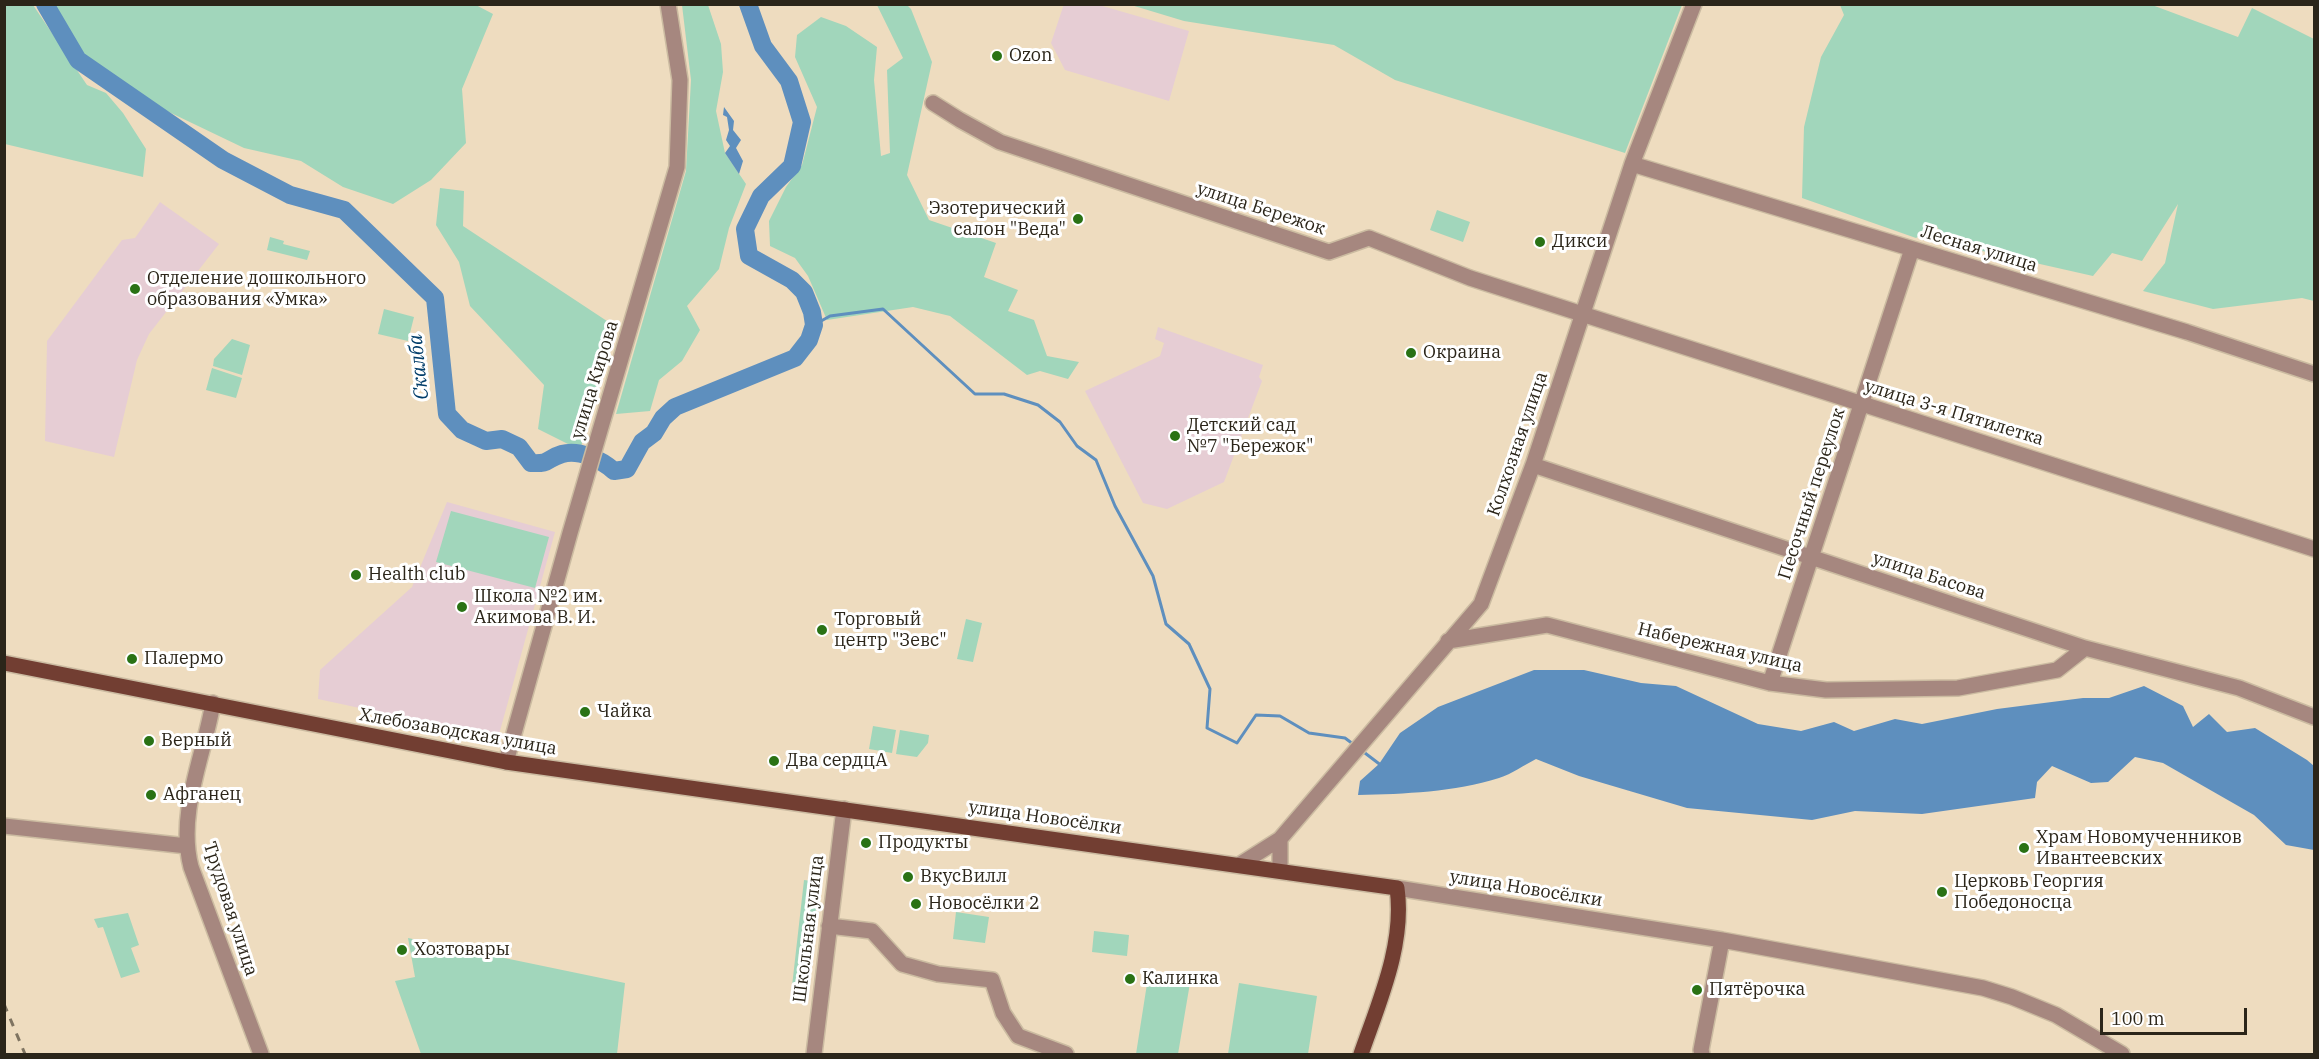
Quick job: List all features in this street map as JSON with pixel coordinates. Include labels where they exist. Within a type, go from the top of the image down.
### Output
[{"type":"main road","name":"Хлебозаводская улица","points":[[4,663],[506,762],[907,819]]},
{"type":"main road","name":"улица Новосёлки","points":[[907,819],[1397,888]]},
{"type":"main road","points":[[1361,1054],[1386,981],[1398,927],[1397,888]]},
{"type":"street","name":"улица Кирова","points":[[506,762],[677,167],[680,80],[668,4]]},
{"type":"street","name":"Колхозная улица","points":[[1239,865],[1280,839],[1481,604],[1533,465],[1632,164],[1694,4]]},
{"type":"street","name":"улица Бережок","points":[[933,103],[1000,142],[1329,252],[1369,238],[1470,278],[1582,314]]},
{"type":"street","name":"Лесная улица","points":[[1632,164],[2187,332],[2314,374]]},
{"type":"street","name":"Песочный переулок","points":[[1770,683],[1912,249]]},
{"type":"street","name":"улица 3-я Пятилетка","points":[[1582,314],[2314,549]]},
{"type":"street","name":"улица Басова","points":[[1533,465],[2085,648],[2240,688],[2314,717]]},
{"type":"street","name":"Набережная улица","points":[[1449,641],[1547,625],[1770,683],[1826,690],[1958,688],[2057,669],[2085,648]]},
{"type":"street","name":"Трудовая улица","points":[[213,703],[189,811],[187,846],[191,867],[261,1054]]},
{"type":"street","name":"Школьная улица","points":[[814,1054],[844,809]]},
{"type":"street","points":[[4,826],[187,846]]},
{"type":"street","points":[[1280,839],[1280,871]]},
{"type":"street","name":"улица Новосёлки","points":[[1397,888],[1722,940],[1983,988],[2056,1015],[2122,1054]]},
{"type":"street","points":[[829,926],[872,931],[902,964],[947,976],[992,980],[1003,1013],[1018,1036],[1066,1054]]},
{"type":"street","points":[[1702,1054],[1722,940]]},
{"type":"shaded area","points":[[1064,4],[1099,5],[1189,31],[1169,101],[1065,70],[1051,43]]},
{"type":"shaded area","name":"Отделение дошкольного образования «Умка»","points":[[160,202],[219,244],[149,334],[137,360],[114,457],[45,441],[47,341],[122,240],[135,238]]},
{"type":"shaded area","name":"Детский сад №7 \"Бережок\"","points":[[1158,327],[1263,365],[1259,377],[1262,381],[1224,482],[1167,509],[1143,503],[1085,391],[1160,356],[1164,343],[1155,339]]},
{"type":"shaded area","name":"Школа №2 им. Акимова В. И.","points":[[447,502],[555,532],[498,738],[318,699],[320,670],[412,587]]},
{"type":"green space","points":[[5,4],[33,5],[87,85],[106,93],[123,113],[146,149],[143,177],[5,144]]},
{"type":"green space","points":[[474,4],[493,14],[462,89],[466,143],[431,180],[393,204],[343,187],[301,161],[244,148],[123,90],[78,60],[45,5]]},
{"type":"green space","points":[[682,5],[708,5],[721,44],[723,72],[716,111],[725,153],[746,184],[729,228],[719,269],[687,306],[700,330],[682,361],[659,380],[650,411],[616,414],[686,171],[691,80]]},
{"type":"green space","points":[[877,5],[907,5],[911,9],[932,62],[907,175],[929,220],[996,243],[984,277],[1018,290],[1008,311],[1034,320],[1047,356],[1079,362],[1068,379],[1040,371],[1027,375],[950,316],[913,307],[827,320],[808,276],[795,258],[770,246],[769,221],[786,187],[802,165],[817,107],[795,57],[797,35],[821,17],[846,26],[877,47],[874,80],[881,156],[890,153],[887,70],[903,58]]},
{"type":"green space","points":[[1131,5],[1682,5],[1625,153],[1395,80],[1334,45],[1184,21]]},
{"type":"green space","points":[[1840,5],[2152,5],[2238,37],[2252,8],[2314,39],[2314,301],[2302,298],[2213,309],[2143,291],[2165,263],[2178,204],[2142,261],[2112,253],[2093,276],[1947,243],[1936,225],[1916,238],[1802,198],[1804,127],[1821,57],[1844,15]]},
{"type":"green space","points":[[440,188],[464,191],[463,226],[616,327],[580,450],[538,429],[544,385],[470,306],[459,262],[436,225]]},
{"type":"green space","points":[[1437,210],[1470,222],[1463,242],[1430,230]]},
{"type":"green space","points":[[270,237],[284,241],[283,244],[310,251],[307,260],[267,250]]},
{"type":"green space","points":[[384,309],[414,317],[408,341],[378,334]]},
{"type":"green space","points":[[232,339],[250,345],[242,375],[213,366],[214,359]]},
{"type":"green space","points":[[212,368],[242,378],[236,398],[206,390]]},
{"type":"green space","points":[[451,511],[549,537],[535,588],[436,562]]},
{"type":"green space","points":[[966,619],[982,623],[973,662],[957,659]]},
{"type":"green space","points":[[873,726],[896,730],[892,753],[869,749]]},
{"type":"green space","points":[[900,730],[929,735],[928,743],[917,757],[896,754]]},
{"type":"green space","points":[[804,880],[819,882],[807,997],[791,995]]},
{"type":"green space","points":[[956,912],[989,917],[985,943],[953,939]]},
{"type":"green space","points":[[128,913],[139,945],[131,948],[140,972],[121,978],[103,927],[98,928],[94,919]]},
{"type":"green space","points":[[1094,931],[1129,935],[1127,956],[1092,952]]},
{"type":"green space","points":[[408,938],[625,983],[617,1054],[421,1054],[395,981],[415,977]]},
{"type":"green space","points":[[1149,971],[1191,977],[1178,1054],[1136,1054]]},
{"type":"green space","points":[[1239,983],[1317,996],[1308,1054],[1228,1054]]},
{"type":"water","points":[[724,107],[734,121],[733,130],[741,140],[736,148],[743,161],[739,174],[725,153],[730,146],[726,140],[729,130],[727,117],[723,115]]},
{"type":"water","points":[[1534,670],[1584,670],[1641,683],[1676,686],[1758,724],[1801,731],[1834,722],[1854,731],[1895,719],[1922,724],[1997,709],[2083,698],[2109,698],[2144,686],[2183,706],[2193,727],[2209,714],[2227,732],[2255,728],[2314,766],[2314,850],[2286,845],[2254,815],[2163,763],[2135,757],[2108,782],[2091,783],[2052,766],[2037,782],[2035,798],[1922,814],[1855,811],[1812,820],[1687,808],[1579,776],[1536,759],[1504,776],[1482,783],[1411,793],[1358,795],[1360,781],[1379,764],[1400,733],[1438,707]]},
{"type":"waterway","name":"Скалба","points":[[45,4],[78,60],[223,160],[290,195],[344,210],[435,298],[447,414],[462,430],[486,441],[502,439],[519,447],[531,463],[542,463],[562,454],[576,453],[597,459],[614,471],[627,469],[642,442],[654,433],[663,418],[675,407],[795,358],[809,340],[814,325],[812,312],[804,292],[792,280],[749,256],[745,229],[761,196],[792,166],[802,122],[789,81],[763,46],[748,4]]},
{"type":"waterway","points":[[814,325],[830,316],[883,309],[975,394],[1004,394],[1038,405],[1060,422],[1077,446],[1096,460],[1115,506],[1153,576],[1166,624],[1189,644],[1210,689],[1207,728],[1237,743],[1256,715],[1280,716],[1309,733],[1345,738],[1353,744]]},
{"type":"waterway","points":[[1361,750],[1382,766]]},
{"type":"railway","points":[[4,1004],[25,1054]]},
{"type":"place","name":"Ozon","points":[[997,56]]},
{"type":"place","name":"Эзотерический салон \"Веда\"","points":[[1078,219]]},
{"type":"place","name":"Дикси","points":[[1540,242]]},
{"type":"place","name":"Отделение дошкольного образования «Умка»","points":[[135,289]]},
{"type":"place","name":"Окраина","points":[[1411,353]]},
{"type":"place","name":"Детский сад №7 \"Бережок\"","points":[[1175,436]]},
{"type":"place","name":"Health club","points":[[356,575]]},
{"type":"place","name":"Школа №2 им. Акимова В. И.","points":[[462,607]]},
{"type":"place","name":"Торговый центр \"Зевс\"","points":[[822,630]]},
{"type":"place","name":"Палермо","points":[[132,659]]},
{"type":"place","name":"Чайка","points":[[585,712]]},
{"type":"place","name":"Верный","points":[[149,741]]},
{"type":"place","name":"Два сердцА","points":[[774,761]]},
{"type":"place","name":"Афганец","points":[[151,795]]},
{"type":"place","name":"Продукты","points":[[866,843]]},
{"type":"place","name":"Храм Новомученников Ивантеевских","points":[[2024,848]]},
{"type":"place","name":"ВкусВилл","points":[[908,877]]},
{"type":"place","name":"Церковь Георгия Победоносца","points":[[1942,892]]},
{"type":"place","name":"Новосёлки 2","points":[[916,904]]},
{"type":"place","name":"Хозтовары","points":[[402,950]]},
{"type":"place","name":"Калинка","points":[[1130,979]]},
{"type":"place","name":"Пятёрочка","points":[[1697,990]]}]
